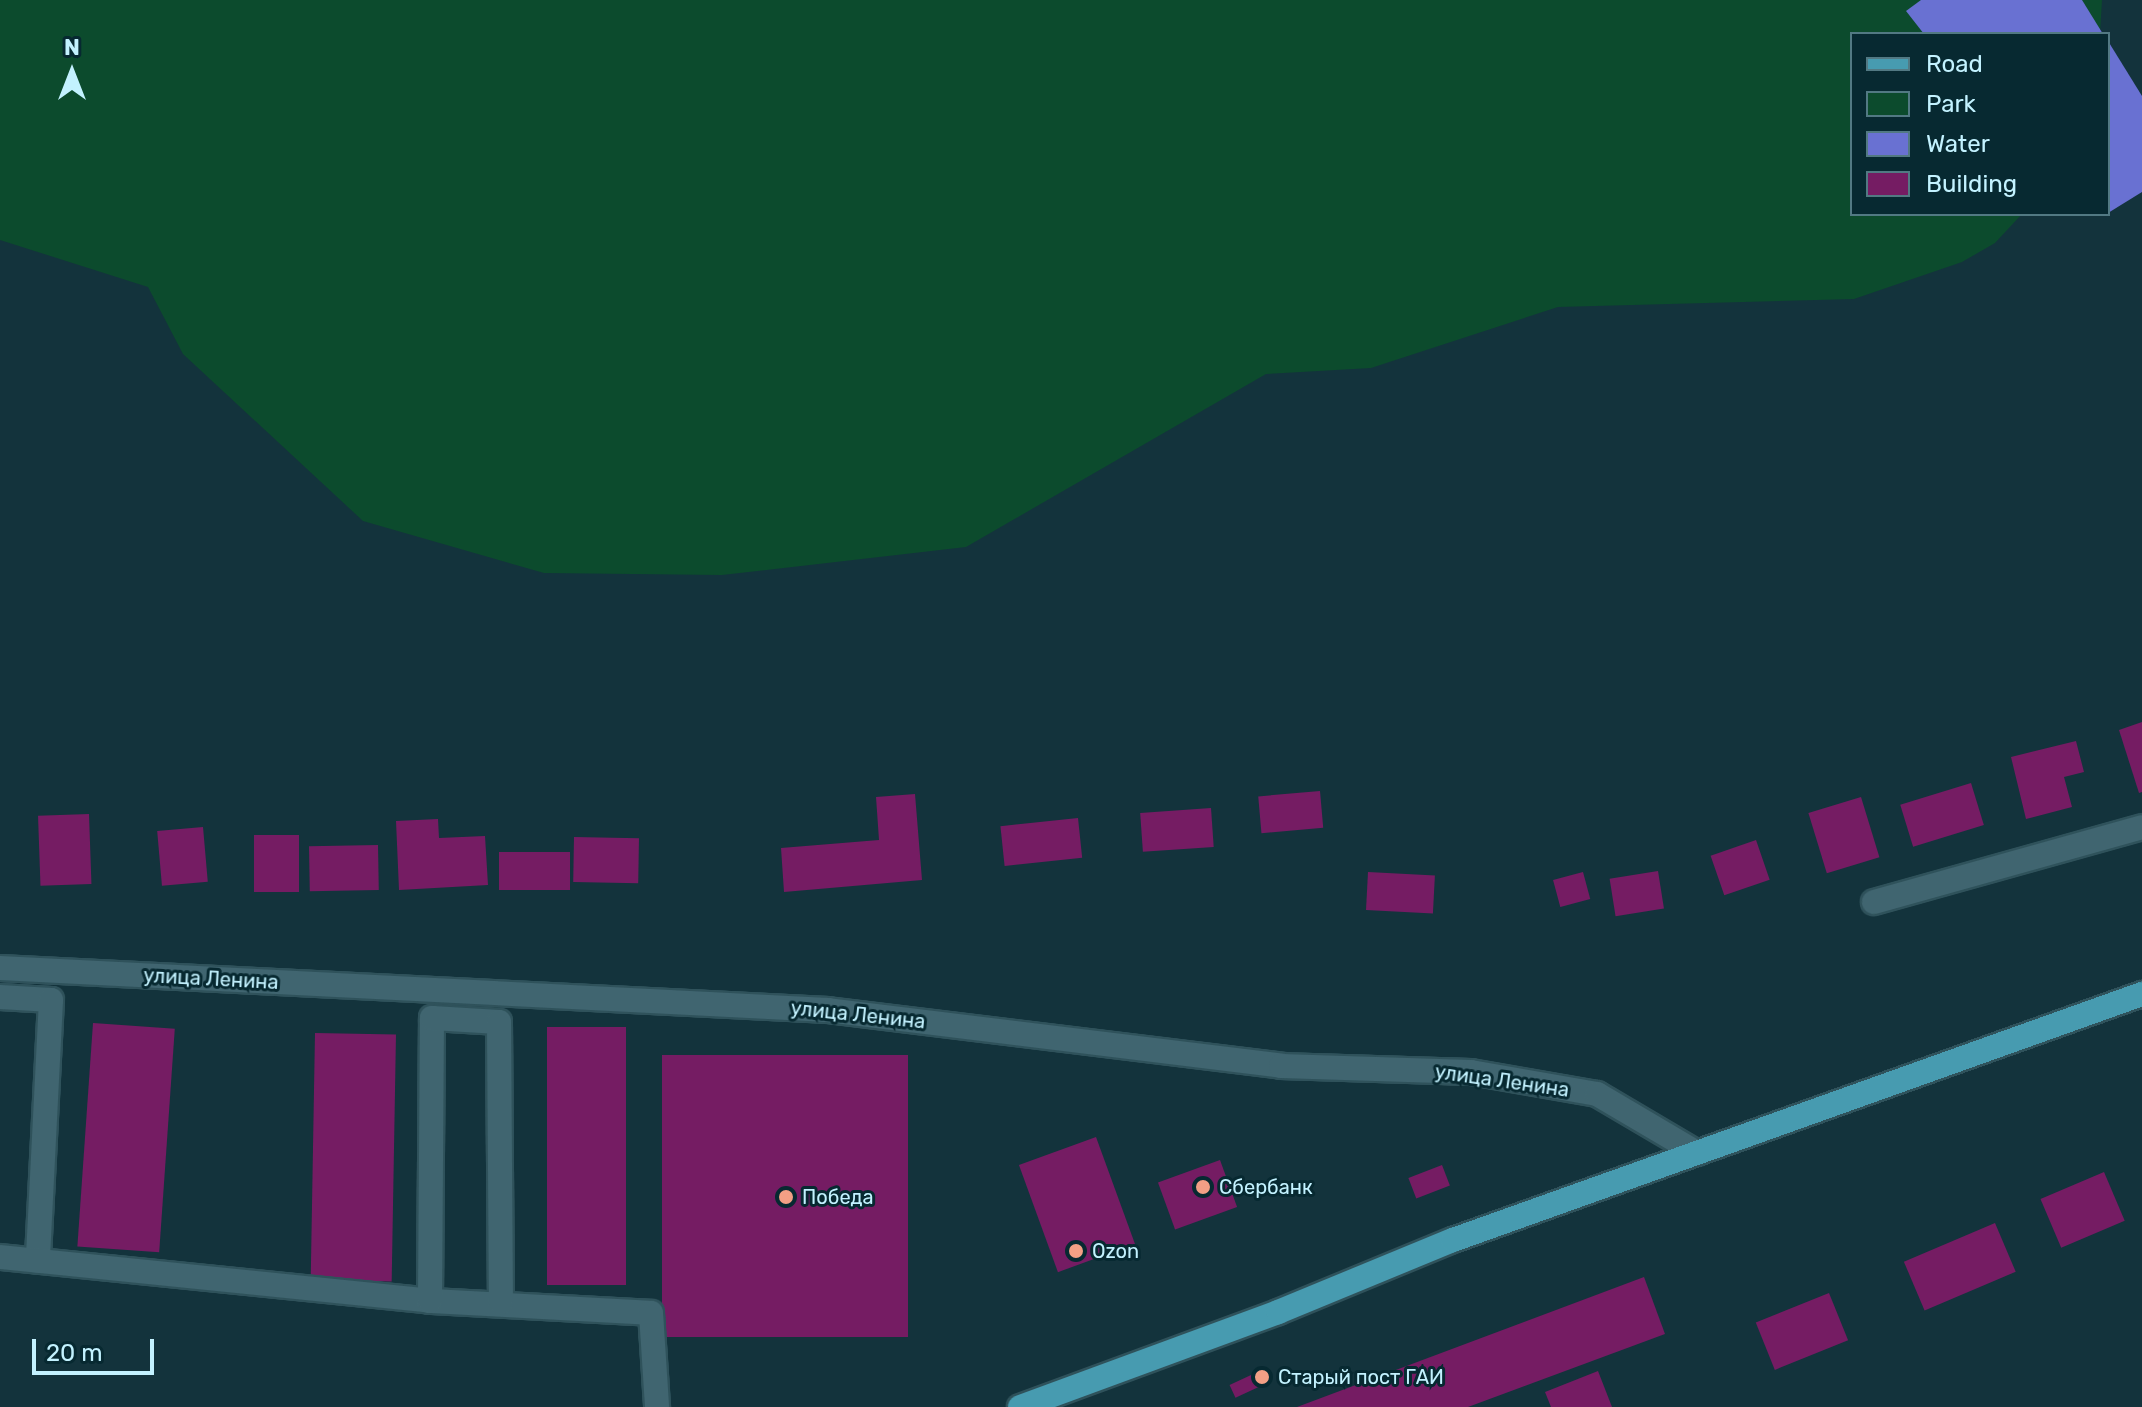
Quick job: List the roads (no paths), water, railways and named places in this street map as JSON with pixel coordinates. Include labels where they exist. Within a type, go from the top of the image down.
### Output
[{"type":"main road","points":[[1020,1407],[1697,1153],[2142,994]]},
{"type":"street","points":[[1874,902],[2142,827]]},
{"type":"street","name":"улица Ленина","points":[[0,968],[828,1010],[1281,1066],[1471,1072],[1597,1094],[1697,1153]]},
{"type":"street","points":[[0,997],[51,1000],[38,1261]]},
{"type":"street","points":[[430,1301],[432,1018],[499,1022],[501,1302]]},
{"type":"street","points":[[0,1257],[430,1301],[501,1302],[651,1313],[657,1407]]},
{"type":"water","points":[[1921,0],[2082,0],[2102,32],[1922,32],[1906,11]]},
{"type":"water","points":[[2110,44],[2142,96],[2142,192],[2110,212]]},
{"type":"place","name":"Сбербанк","points":[[1203,1187]]},
{"type":"place","name":"Победа","points":[[786,1197]]},
{"type":"place","name":"Ozon","points":[[1076,1251]]},
{"type":"place","name":"Старый пост ГАИ","points":[[1262,1377]]}]
